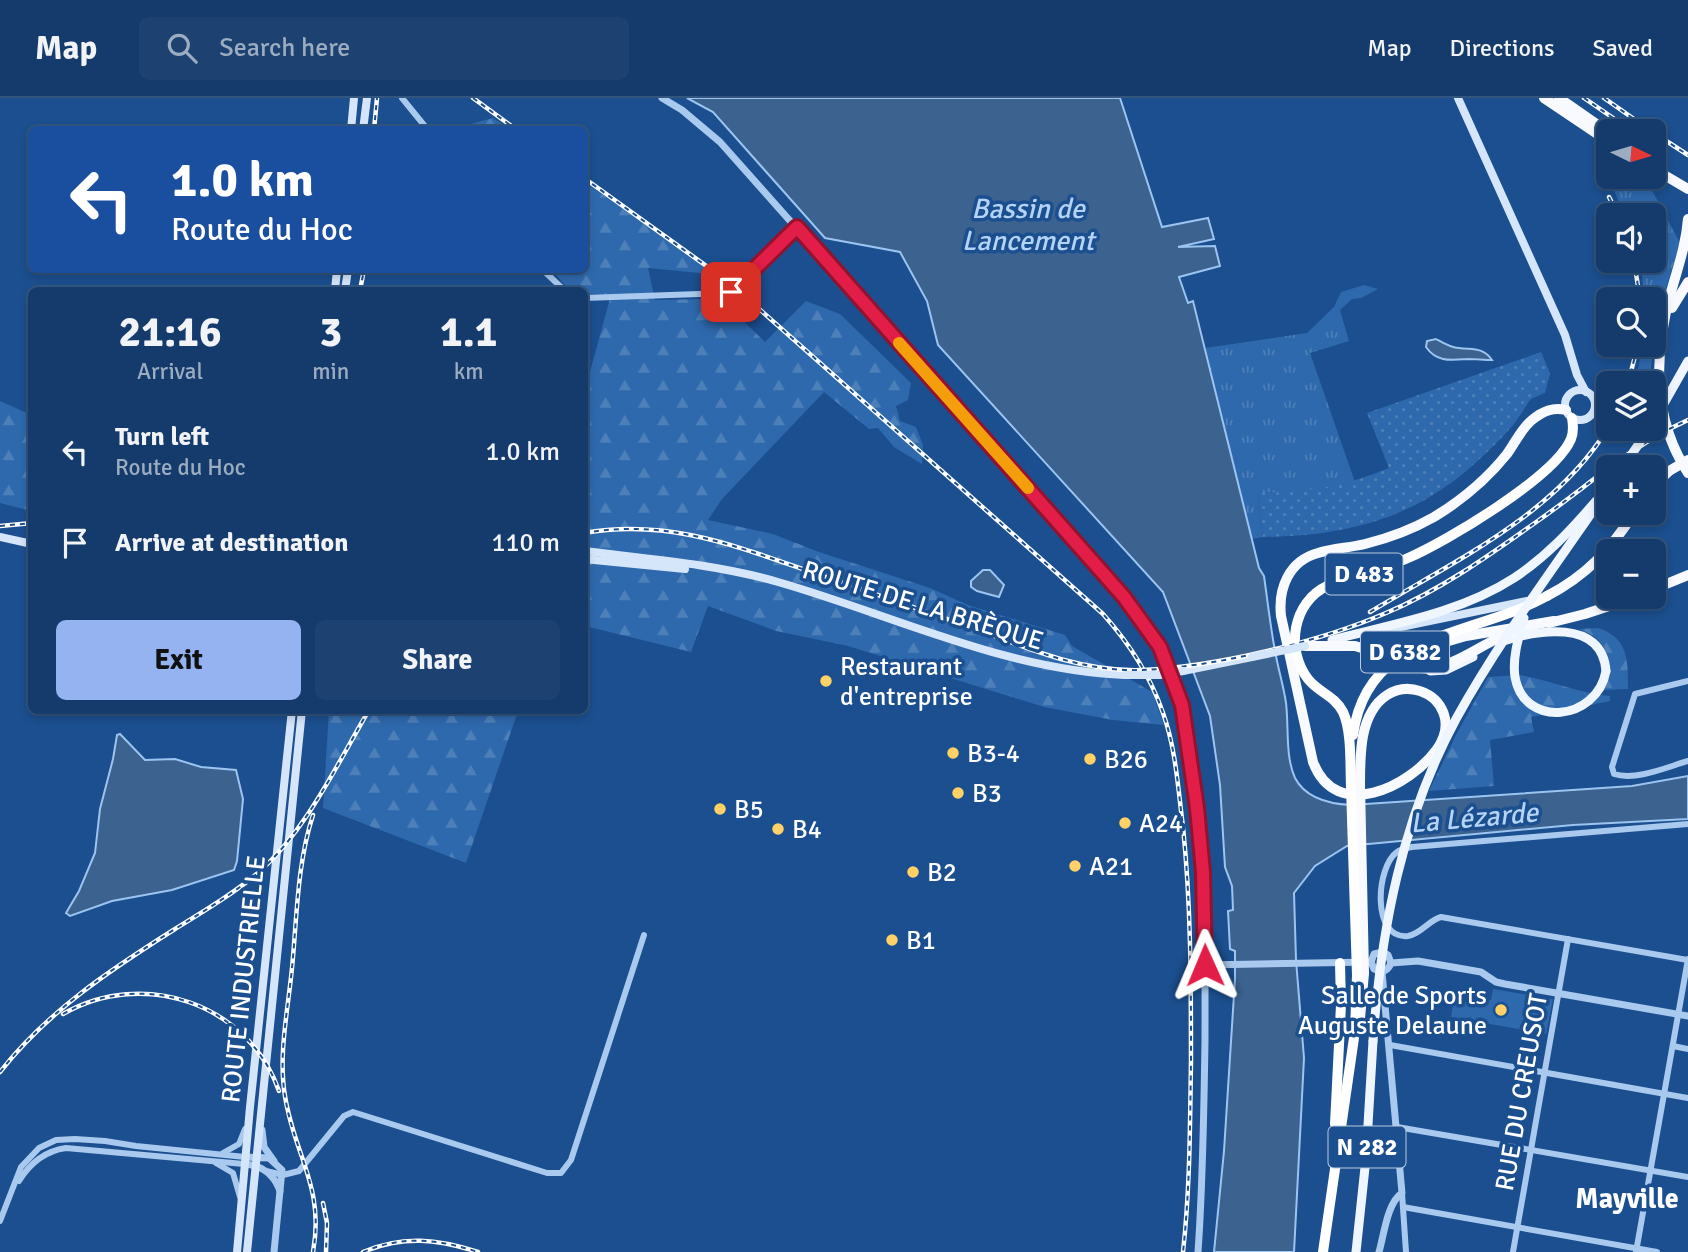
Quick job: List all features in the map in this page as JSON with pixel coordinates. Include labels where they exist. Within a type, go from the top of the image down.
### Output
[{"type":"highway","points":[[1544,98],[1596,127]]},
{"type":"highway","points":[[1559,98],[1596,131]]},
{"type":"highway","points":[[1666,170],[1688,182]]},
{"type":"highway","points":[[1666,176],[1688,189]]},
{"type":"highway","points":[[1666,315],[1686,240],[1688,219]]},
{"type":"highway","points":[[1666,322],[1688,282]]},
{"type":"highway","points":[[1659,357],[1661,402],[1674,447],[1688,473]]},
{"type":"highway","points":[[1355,786],[1363,736],[1370,717],[1386,696],[1402,689],[1417,690],[1429,695],[1442,711],[1445,725],[1440,744],[1431,757],[1405,779],[1384,789],[1362,794],[1343,793],[1328,785],[1313,762],[1281,616],[1280,598],[1287,577],[1297,564],[1313,554],[1375,542],[1432,518],[1485,478],[1508,453],[1530,422],[1553,409],[1569,414]]},
{"type":"highway","name":"D 483","points":[[1355,786],[1345,716],[1336,702],[1307,678],[1298,658],[1295,631],[1302,607],[1315,593],[1327,586],[1398,562],[1446,540],[1516,493],[1550,466],[1571,440],[1569,414]]},
{"type":"highway","points":[[1666,474],[1688,460]]},
{"type":"highway","name":"D 6382","points":[[1325,1252],[1359,1033],[1361,974],[1354,724],[1367,693],[1384,668],[1406,651],[1424,642],[1510,613],[1570,584],[1597,562],[1626,525]]},
{"type":"highway","points":[[1666,584],[1688,575]]},
{"type":"highway","name":"D 6382","points":[[1355,786],[1359,726],[1372,693],[1389,670],[1434,645],[1600,609]]},
{"type":"highway","points":[[1305,646],[1355,646],[1412,666],[1443,666],[1501,636],[1554,621]]},
{"type":"highway","points":[[1336,1162],[1334,1145],[1341,1005],[1340,962]]},
{"type":"highway","name":"D 6382","points":[[1325,1252],[1361,974]]},
{"type":"main road","points":[[351,126],[354,98]]},
{"type":"main road","points":[[365,126],[368,98]]},
{"type":"main road","points":[[1458,98],[1565,335],[1577,375],[1586,392],[1593,398],[1593,412],[1586,419],[1569,414],[1567,399],[1573,392],[1577,375]]},
{"type":"main road","points":[[1666,400],[1688,361]]},
{"type":"main road","points":[[1573,392],[1586,392]]},
{"type":"main road","points":[[1332,640],[1441,611],[1493,590],[1526,570],[1561,540],[1596,501]]},
{"type":"main road","name":"N 282","points":[[1356,1252],[1384,941],[1394,884],[1411,825],[1433,767],[1456,720],[1596,505]]},
{"type":"main road","points":[[0,537],[28,543]]},
{"type":"main road","name":"ROUTE DE LA BRÈQUE","points":[[588,552],[709,567],[758,577],[1011,659],[1079,672],[1125,675],[1160,675],[1506,607],[1547,596]]},
{"type":"main road","points":[[588,559],[758,577]]},
{"type":"main road","points":[[1412,666],[1430,671],[1446,670],[1502,640],[1532,635],[1566,632],[1580,634],[1592,640],[1602,653],[1606,671],[1601,689],[1584,706],[1556,713],[1543,710],[1524,695],[1515,676],[1515,660],[1526,609]]},
{"type":"main road","name":"ROUTE INDUSTRIELLE","points":[[237,1252],[292,714]]},
{"type":"main road","name":"ROUTE INDUSTRIELLE","points":[[247,1252],[302,714]]},
{"type":"street","points":[[402,98],[425,126]]},
{"type":"street","points":[[662,98],[682,110],[720,142],[1124,597],[1160,647],[1179,693],[1189,739],[1203,872],[1203,1176],[1198,1252]]},
{"type":"street","points":[[588,298],[727,293],[739,285],[797,227]]},
{"type":"street","points":[[546,273],[561,287]]},
{"type":"street","points":[[1688,681],[1638,692],[1633,698],[1612,762],[1614,774],[1621,776],[1688,761]]},
{"type":"street","points":[[1637,1250],[1688,960],[1441,917],[1432,919],[1413,934],[1400,935],[1383,922],[1383,878],[1397,851],[1420,846],[1688,824]]},
{"type":"street","points":[[264,1170],[283,1175],[299,1171],[344,1115],[353,1112],[547,1173],[561,1173],[571,1160],[644,935]]},
{"type":"street","name":"RUE DU CREUSOT","points":[[1513,1252],[1568,939]]},
{"type":"street","points":[[1383,952],[1390,957],[1391,963],[1387,970],[1381,972],[1374,969],[1371,962],[1374,954],[1383,952]]},
{"type":"street","points":[[1391,963],[1418,961],[1481,972],[1496,982],[1688,1016]]},
{"type":"street","points":[[1205,962],[1235,965],[1371,962]]},
{"type":"street","points":[[1381,972],[1390,1045],[1406,1252]]},
{"type":"street","points":[[1390,1045],[1688,1098]]},
{"type":"street","points":[[1673,1046],[1688,1048]]},
{"type":"street","points":[[214,1157],[239,1144],[243,1138],[250,1107]]},
{"type":"street","points":[[260,1115],[264,1147],[283,1175],[274,1252]]},
{"type":"street","points":[[1397,1127],[1688,1177]]},
{"type":"street","points":[[0,1221],[12,1192],[30,1165],[45,1154],[61,1148],[275,1161]]},
{"type":"street","points":[[214,1157],[233,1173],[241,1203]]},
{"type":"street","points":[[255,1161],[275,1178],[280,1195]]},
{"type":"street","points":[[1379,1252],[1391,1208],[1397,1196],[1402,1193]]},
{"type":"street","points":[[1403,1207],[1657,1252]]},
{"type":"green space","points":[[493,118],[505,126],[464,126]]},
{"type":"green space","points":[[588,184],[726,282],[720,287],[700,273],[648,268],[655,300],[704,299],[729,307],[765,342],[806,301],[840,314],[911,383],[908,400],[896,406],[900,421],[916,427],[923,445],[922,464],[894,447],[878,428],[869,429],[824,392],[722,499],[708,520],[773,534],[930,588],[968,605],[1065,635],[1072,646],[1152,692],[1164,725],[1113,720],[1044,707],[848,646],[776,631],[708,606],[691,652],[588,627],[588,379],[611,295],[588,294],[588,287],[566,287],[555,273],[588,273]]},
{"type":"green space","points":[[1613,189],[1651,189],[1659,203],[1620,203]]},
{"type":"green space","points":[[1666,217],[1680,243],[1666,288],[1643,287],[1642,273],[1666,273]]},
{"type":"green space","points":[[1364,285],[1378,289],[1361,298],[1352,299],[1340,310],[1349,341],[1310,353],[1355,482],[1293,493],[1259,492],[1258,505],[1263,537],[1252,539],[1205,348],[1307,333],[1334,307],[1341,292]]},
{"type":"green space","points":[[1541,352],[1550,373],[1545,393],[1530,400],[1495,445],[1461,476],[1436,493],[1410,508],[1355,527],[1295,536],[1263,537],[1258,505],[1259,492],[1325,487],[1389,468],[1367,413]]},
{"type":"green space","points":[[1640,357],[1652,357],[1651,371],[1637,371]]},
{"type":"green space","points":[[0,401],[28,414],[28,510],[0,503]]},
{"type":"green space","points":[[1598,628],[1616,638],[1625,652],[1628,689],[1604,690],[1608,670],[1606,652],[1597,639],[1578,629]]},
{"type":"green space","points":[[1519,675],[1610,696],[1610,701],[1531,717],[1534,732],[1490,740],[1494,786],[1429,791],[1488,677]]},
{"type":"green space","points":[[329,714],[517,714],[466,863],[323,808]]},
{"type":"green space","name":"Salle de Sports Auguste Delaune","points":[[1493,989],[1553,999],[1546,1034],[1451,1017],[1453,1004],[1458,1000],[1478,1004],[1479,998],[1491,1000]]},
{"type":"water","name":"Bassin de Lancement","points":[[687,98],[1120,98],[1162,227],[1208,218],[1214,239],[1178,247],[1215,246],[1220,266],[1179,277],[1188,303],[1193,301],[1259,568],[1264,576],[1286,703],[1290,760],[1295,778],[1305,791],[1319,799],[1351,805],[1632,786],[1688,776],[1688,819],[1573,825],[1347,846],[1315,866],[1294,893],[1304,1058],[1294,1252],[1214,1252],[1224,1151],[1235,979],[1235,951],[1230,949],[1228,911],[1233,910],[1232,886],[1225,867],[1220,785],[1210,716],[1163,592],[938,345],[927,301],[900,252],[825,238],[713,112]]},
{"type":"water","points":[[1436,339],[1453,347],[1481,351],[1492,360],[1440,358],[1426,347],[1427,341]]},
{"type":"water","points":[[983,570],[990,570],[1004,585],[999,597],[971,587],[971,581]]},
{"type":"water","points":[[120,734],[145,760],[175,759],[201,767],[236,770],[243,799],[237,861],[234,870],[172,890],[112,901],[70,916],[66,913],[79,891],[95,853],[100,809],[117,735]]},
{"type":"railway","points":[[374,126],[377,98]]},
{"type":"railway","points":[[473,98],[512,126]]},
{"type":"railway","points":[[1584,98],[1615,119]]},
{"type":"railway","points":[[1604,98],[1634,119]]},
{"type":"railway","points":[[1666,141],[1688,155]]},
{"type":"railway","points":[[588,181],[730,283],[1103,614],[1122,636],[1145,673],[1158,699],[1171,741],[1188,886],[1191,1061],[1183,1252]]},
{"type":"railway","points":[[1609,197],[1612,203]]},
{"type":"railway","points":[[361,287],[363,273]]},
{"type":"railway","points":[[1636,273],[1638,287]]},
{"type":"railway","points":[[1631,371],[1635,357]]},
{"type":"railway","points":[[588,532],[645,529],[703,538],[759,554],[1060,659],[1121,670],[1171,668],[1234,658],[1299,643],[1359,624],[1406,604],[1465,571],[1629,453],[1688,420]]},
{"type":"railway","points":[[1370,612],[1501,534],[1532,511],[1586,459],[1599,441]]},
{"type":"railway","points":[[0,526],[28,523]]},
{"type":"railway","points":[[0,1072],[38,1030],[81,993],[127,960],[229,895],[259,872],[306,817],[367,714]]},
{"type":"railway","points":[[313,815],[301,871],[283,1065],[289,1117],[307,1172],[315,1208],[313,1252]]},
{"type":"railway","points":[[63,1014],[94,1000],[126,994],[158,995],[189,1002],[218,1016],[243,1035],[264,1061],[279,1091]]},
{"type":"railway","points":[[323,1203],[327,1223],[326,1252]]},
{"type":"railway","points":[[363,1252],[406,1241],[449,1244],[478,1252]]},
{"type":"slow traffic","points":[[899,343],[1028,488]]},
{"type":"place","name":"Restaurant d'entreprise","points":[[826,681]]},
{"type":"place","name":"B3-4","points":[[953,753]]},
{"type":"place","name":"B26","points":[[1090,759]]},
{"type":"place","name":"B3","points":[[958,793]]},
{"type":"place","name":"B5","points":[[720,809]]},
{"type":"place","name":"A24","points":[[1125,823]]},
{"type":"place","name":"B4","points":[[778,829]]},
{"type":"place","name":"A21","points":[[1075,866]]},
{"type":"place","name":"B2","points":[[913,872]]},
{"type":"place","name":"B1","points":[[892,940]]},
{"type":"place","name":"Salle de Sports Auguste Delaune","points":[[1501,1010]]},
{"type":"district","name":"Mayville","points":[[1627,1198]]},
{"type":"route","points":[[731,292],[797,227],[1145,624],[1168,665],[1186,720],[1203,872],[1205,965]]},
{"type":"water label","name":"La Lézarde","points":[[1474,817]]}]
